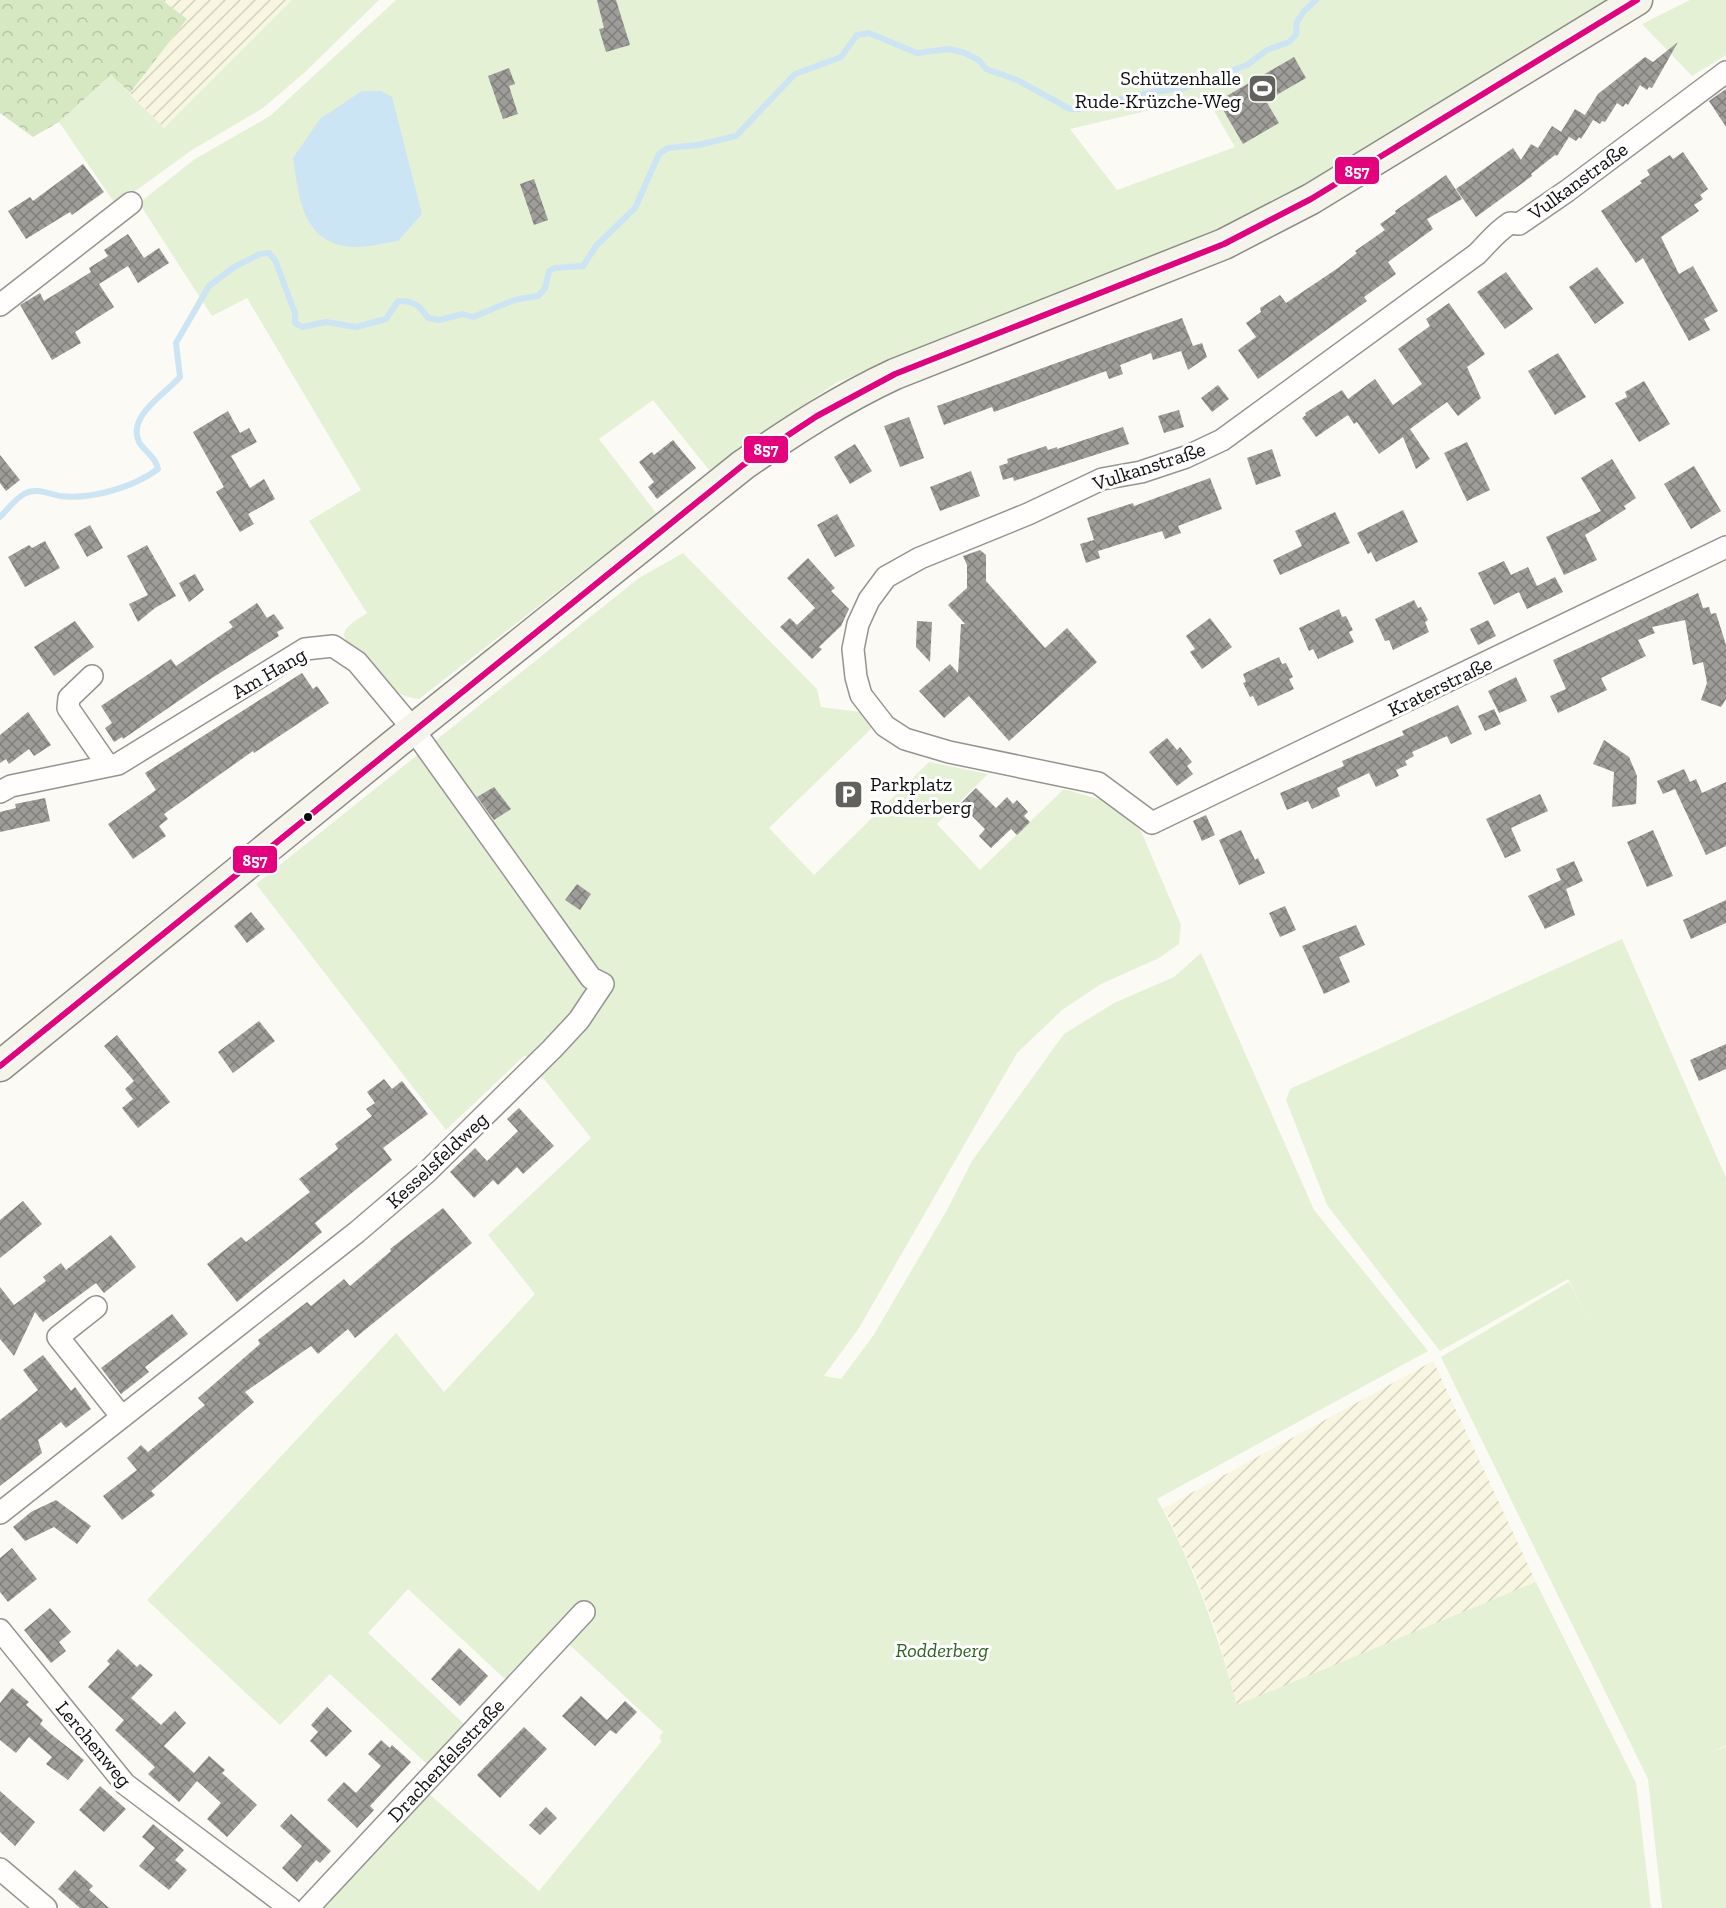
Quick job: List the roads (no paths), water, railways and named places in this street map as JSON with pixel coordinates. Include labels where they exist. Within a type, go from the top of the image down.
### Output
[{"type":"main road","points":[[0,1066],[413,729],[743,465],[848,396],[1006,328],[1130,283],[1224,244],[1311,199],[1637,0]]},
{"type":"street","name":"Vulkanstraße","points":[[1152,823],[1098,783],[924,746],[905,739],[885,726],[861,695],[856,677],[853,649],[862,616],[886,577],[920,558],[1028,514],[1102,478],[1141,472],[1186,457],[1222,440],[1477,254],[1488,239],[1499,230],[1510,223],[1519,224],[1567,191],[1726,72]]},
{"type":"street","points":[[0,304],[131,203]]},
{"type":"street","name":"Kraterstraße","points":[[1152,823],[1726,547]]},
{"type":"street","name":"Am Hang","points":[[0,792],[12,786],[118,764],[305,649],[333,646],[357,662],[413,729]]},
{"type":"street","points":[[92,676],[69,698],[68,708],[108,766]]},
{"type":"street","name":"Kesselsfeldweg","points":[[0,1513],[357,1232],[426,1173],[559,1042],[579,1020],[603,984],[591,978],[413,729]]},
{"type":"street","points":[[96,1307],[58,1337],[122,1417]]},
{"type":"street","name":"Drachenfelsstraße","points":[[308,1908],[584,1612]]},
{"type":"street","name":"Lerchenweg","points":[[0,1630],[125,1785],[290,1908]]},
{"type":"street","points":[[0,1869],[33,1904]]},
{"type":"water","points":[[362,91],[381,91],[392,97],[422,214],[398,241],[351,247],[322,237],[313,227],[301,202],[293,158],[320,119]]},
{"type":"waterway","points":[[0,517],[17,499],[28,492],[38,491],[72,497],[98,494],[125,487],[158,469],[155,461],[139,442],[138,423],[149,406],[180,377],[176,343],[209,286],[234,267],[260,254],[269,253],[275,260],[295,313],[295,323],[302,327],[326,322],[356,327],[386,319],[398,301],[415,304],[428,318],[439,320],[463,314],[473,317],[514,300],[538,296],[545,288],[549,271],[555,268],[583,266],[596,246],[635,208],[659,154],[668,148],[698,145],[736,136],[795,74],[841,57],[857,35],[869,33],[917,53],[949,49],[965,53],[979,60],[986,69],[1017,80],[1070,109],[1079,109],[1152,92],[1184,88],[1247,65],[1267,50],[1289,42],[1296,35],[1297,22],[1304,11],[1316,0]]},
{"type":"place","name":"Schützenhalle Rude-Krüzche-Weg","points":[[1262,89]]},
{"type":"place","name":"Parkplatz Rodderberg","points":[[849,795]]},
{"type":"park label","name":"Rodderberg","points":[[942,1650]]}]
